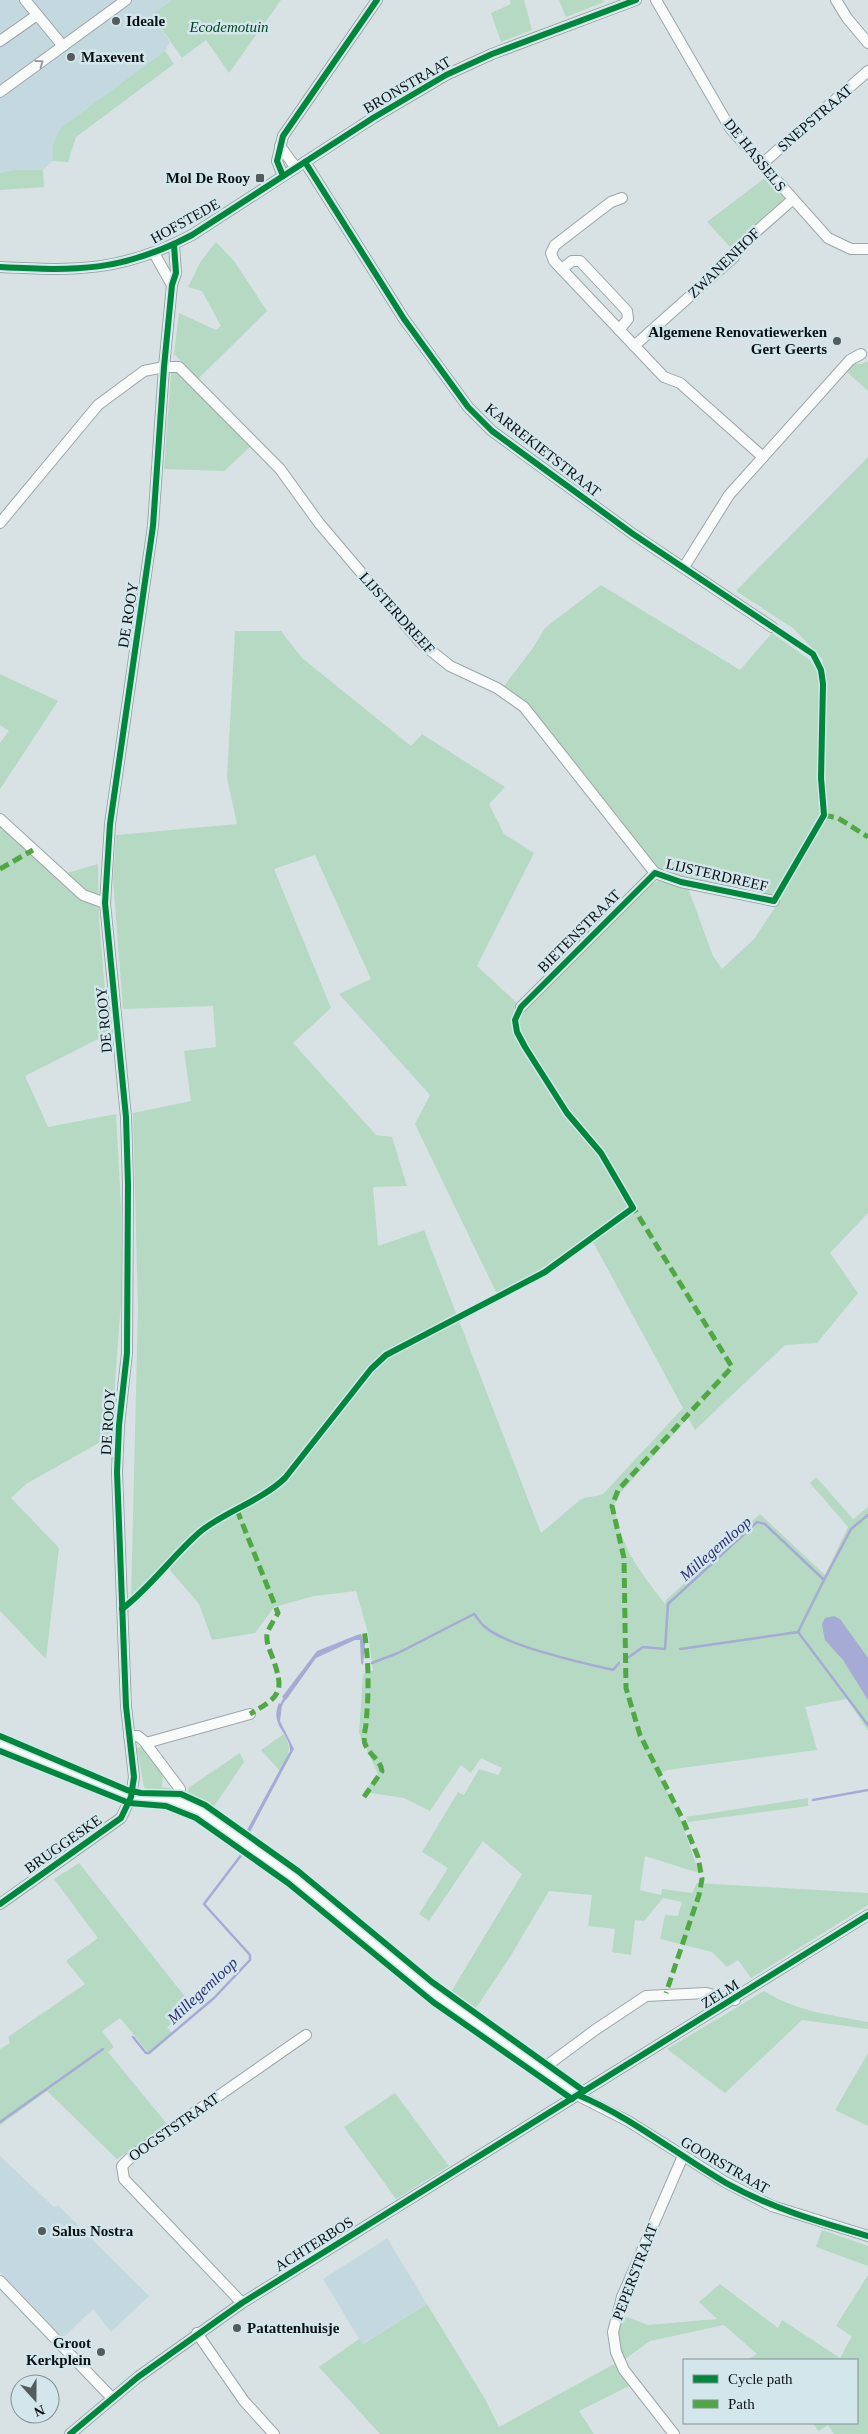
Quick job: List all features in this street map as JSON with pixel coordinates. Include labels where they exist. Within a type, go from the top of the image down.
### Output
[{"type":"street","points":[[26,0],[62,46]]},
{"type":"street","points":[[0,92],[126,0]]},
{"type":"street","points":[[283,176],[277,162],[283,136],[295,116],[377,0]]},
{"type":"street","name":"BRONSTRAAT","points":[[283,176],[393,105],[446,75],[492,54],[636,0]]},
{"type":"street","name":"DE HASSELS","points":[[656,0],[730,128],[792,200],[828,238],[851,249],[868,249]]},
{"type":"street","points":[[836,0],[847,18],[868,43]]},
{"type":"street","points":[[0,42],[37,15]]},
{"type":"street","name":"SNEPSTRAAT","points":[[762,164],[868,71]]},
{"type":"street","name":"KARREKIETSTRAAT","points":[[280,146],[300,165],[404,319],[468,407],[492,431],[633,534],[772,627]]},
{"type":"street","name":"HOFSTEDE","points":[[0,267],[78,270],[128,262],[174,245],[283,176]]},
{"type":"street","points":[[622,198],[610,202],[555,246],[552,253],[554,261],[664,377],[680,383],[763,457]]},
{"type":"street","name":"ZWANENHOF","points":[[634,346],[734,257],[742,244],[792,200]]},
{"type":"street","name":"DE ROOY","points":[[131,1797],[134,1777],[129,1736],[117,1472],[128,1326],[128,1174],[126,1117],[105,903],[110,824],[153,526],[164,367],[172,286],[176,273],[174,245]]},
{"type":"street","points":[[154,253],[172,286]]},
{"type":"street","points":[[562,269],[572,261],[580,261],[627,311],[628,319],[619,330]]},
{"type":"street","points":[[684,567],[729,494],[850,360],[861,354]]},
{"type":"street","points":[[0,523],[98,405],[144,371],[164,367]]},
{"type":"street","name":"LIJSTERDREEF","points":[[164,367],[179,367],[261,449],[289,481],[319,523],[433,654],[450,666],[497,688],[524,707],[654,873],[681,882],[774,900]]},
{"type":"street","points":[[0,819],[83,895],[105,903]]},
{"type":"street","name":"BIETENSTRAAT","points":[[520,1006],[654,873]]},
{"type":"street","points":[[146,1743],[250,1714]]},
{"type":"street","points":[[129,1736],[138,1736],[146,1743],[180,1789]]},
{"type":"street","name":"GOORSTRAAT","points":[[0,1744],[113,1792],[131,1797],[173,1801],[189,1805],[207,1814],[292,1878],[419,1981],[569,2092],[581,2093],[725,2182],[772,2206],[868,2236]]},
{"type":"street","name":"BRUGGESKE","points":[[0,1904],[117,1822],[125,1812],[131,1797]]},
{"type":"street","name":"ZELM","points":[[581,2093],[735,2000],[868,1915]]},
{"type":"street","points":[[541,2070],[602,2025],[646,1996],[706,1993],[735,2000]]},
{"type":"street","name":"OOGSTSTRAAT","points":[[242,2303],[124,2179],[122,2166],[132,2156],[306,2035]]},
{"type":"street","name":"ACHTERBOS","points":[[70,2434],[112,2398],[197,2333],[242,2303],[581,2093]]},
{"type":"street","name":"PEPERSTRAAT","points":[[674,2434],[624,2370],[616,2352],[613,2332],[622,2297],[683,2156]]},
{"type":"street","points":[[0,2281],[112,2398]]},
{"type":"street","points":[[197,2333],[244,2401],[274,2434]]},
{"type":"shaded area","points":[[0,0],[172,0],[152,15],[170,42],[165,51],[128,79],[53,144],[53,161],[43,170],[0,173]]},
{"type":"shaded area","name":"Salus Nostra","points":[[0,2156],[54,2207],[58,2205],[149,2296],[111,2332],[93,2309],[63,2338],[0,2272]]},
{"type":"shaded area","points":[[387,2238],[427,2304],[362,2344],[323,2279]]},
{"type":"green space","name":"Ecodemotuin","points":[[172,0],[281,0],[229,73],[206,40],[182,58],[152,15]]},
{"type":"green space","points":[[510,0],[524,0],[532,30],[501,42],[491,13],[511,4]]},
{"type":"green space","points":[[559,0],[603,0],[604,2],[566,17]]},
{"type":"green space","points":[[165,51],[174,64],[76,137],[68,162],[53,161],[53,144],[61,128]]},
{"type":"green space","points":[[15,170],[43,170],[44,187],[0,190],[0,173]]},
{"type":"green space","points":[[766,177],[786,200],[738,240],[733,250],[707,222]]},
{"type":"green space","points":[[216,242],[234,261],[267,311],[198,379],[174,354],[179,313],[216,330],[221,326],[202,291],[188,287],[201,261]]},
{"type":"green space","points":[[868,361],[868,391],[846,371],[852,364],[861,364]]},
{"type":"green space","points":[[171,373],[179,373],[252,445],[224,471],[164,469]]},
{"type":"green space","points":[[868,457],[868,1213],[830,1253],[858,1293],[817,1343],[785,1345],[695,1430],[688,1418],[622,1491],[614,1505],[617,1521],[632,1558],[665,1604],[666,1600],[760,1514],[825,1575],[848,1527],[810,1483],[816,1477],[853,1519],[868,1507],[868,1731],[847,1699],[805,1707],[817,1750],[667,1770],[659,1774],[678,1812],[699,1873],[645,1856],[640,1890],[661,1895],[662,1889],[692,1893],[697,1883],[868,1893],[868,1905],[751,1978],[738,1960],[727,1967],[712,1952],[660,1939],[665,1915],[678,1916],[682,1902],[663,1898],[644,1921],[635,1920],[631,1955],[612,1952],[615,1929],[588,1926],[592,1895],[549,1891],[510,1957],[476,2008],[451,1992],[522,1874],[483,1841],[429,1921],[419,1914],[448,1868],[422,1852],[458,1792],[464,1795],[479,1769],[498,1775],[502,1768],[481,1758],[471,1773],[461,1765],[430,1811],[404,1798],[364,1792],[378,1774],[359,1733],[363,1674],[373,1670],[368,1633],[356,1591],[314,1596],[274,1607],[255,1633],[212,1640],[199,1604],[164,1563],[131,1600],[138,1308],[133,1113],[191,1101],[184,1051],[216,1047],[213,1006],[123,1009],[113,880],[116,835],[237,824],[227,778],[235,631],[281,631],[302,658],[411,746],[422,734],[505,787],[489,804],[504,834],[534,853],[477,966],[517,1003],[527,1009],[648,885],[659,881],[688,888],[713,956],[722,969],[754,939],[782,897],[661,871],[527,702],[504,686],[533,648],[545,628],[601,585],[740,670],[772,633],[810,660],[819,674],[823,660],[793,628],[736,591]],"holes":[[[315,855],[371,979],[339,994],[430,1095],[415,1124],[497,1294],[592,1240],[683,1408],[604,1493],[580,1500],[541,1533],[424,1230],[378,1246],[373,1187],[407,1186],[392,1137],[376,1135],[293,1043],[331,1008],[274,869]]]},
{"type":"green space","points":[[0,674],[58,701],[0,789],[0,743],[9,731],[0,725]]},
{"type":"green space","points":[[0,826],[57,876],[98,864],[99,919],[109,1039],[98,1039],[25,1076],[48,1127],[116,1114],[121,1207],[121,1302],[111,1436],[26,1484],[11,1498],[59,1548],[46,1659],[0,1611]]},
{"type":"green space","points":[[284,1734],[289,1749],[280,1771],[261,1750]]},
{"type":"green space","points":[[144,1747],[163,1774],[162,1787],[179,1790],[180,1793],[152,1791],[144,1788],[137,1748]]},
{"type":"green space","points":[[240,1753],[244,1762],[213,1808],[185,1794],[188,1788]]},
{"type":"green space","points":[[808,1798],[808,1806],[688,1822],[686,1817]]},
{"type":"green space","points":[[79,1863],[194,2008],[167,2027],[172,2033],[148,2052],[120,2018],[102,2031],[114,2047],[108,2052],[167,2124],[117,2159],[47,2091],[0,2125],[0,2049],[10,2043],[8,2037],[85,1984],[66,1961],[98,1938],[54,1879]]},
{"type":"green space","points":[[764,1991],[801,2008],[868,2022],[868,2029],[802,2020],[725,2093],[667,2049]]},
{"type":"green space","points":[[868,2053],[868,2126],[835,2110]]},
{"type":"green space","points":[[395,2093],[449,2166],[396,2199],[344,2127]]},
{"type":"green space","points":[[822,2230],[868,2246],[868,2266],[816,2247]]},
{"type":"green space","points":[[868,2275],[868,2434],[834,2434],[828,2425],[819,2431],[813,2424],[858,2424],[858,2359],[749,2359],[757,2354],[724,2325],[650,2341],[624,2360],[618,2335],[621,2315],[648,2325],[717,2319],[699,2302],[720,2284],[778,2328],[782,2320],[840,2358],[852,2336],[836,2326]]},
{"type":"green space","points":[[427,2304],[485,2399],[499,2427],[616,2363],[631,2385],[579,2411],[594,2434],[380,2434],[319,2367],[359,2339],[363,2344]]},
{"type":"water","points":[[834,1616],[840,1619],[868,1658],[868,1700],[843,1660],[825,1640],[822,1624],[825,1618]]},
{"type":"water","points":[[361,1634],[365,1644],[363,1665],[361,1663],[360,1640],[355,1640],[316,1658],[286,1700],[282,1697],[317,1651]]},
{"type":"water","points":[[279,1703],[282,1705],[280,1721],[294,1749],[250,1832],[247,1830],[290,1751],[287,1739],[276,1718]]},
{"type":"waterway","name":"Millegemloop","points":[[629,1657],[643,1647],[665,1649],[668,1604],[757,1522],[765,1524],[824,1580],[851,1529],[868,1515]]},
{"type":"waterway","points":[[680,1649],[798,1632],[824,1580]]},
{"type":"waterway","name":"Millegemloop","points":[[372,1663],[398,1653],[474,1614],[483,1625],[494,1633],[526,1647],[613,1670],[619,1663]]},
{"type":"waterway","points":[[798,1632],[868,1725]]},
{"type":"waterway","name":"Millegemloop","points":[[280,1707],[286,1696]]},
{"type":"waterway","points":[[813,1800],[868,1790]]},
{"type":"waterway","name":"Millegemloop","points":[[133,2037],[146,2053],[149,2053],[214,1998],[250,1960],[250,1955],[204,1904],[242,1854]]},
{"type":"waterway","name":"Millegemloop","points":[[0,2122],[103,2049]]},
{"type":"marked path","points":[[824,815],[838,818],[868,837]]},
{"type":"marked path","points":[[0,869],[33,850]]},
{"type":"marked path","points":[[631,1204],[732,1367],[618,1490],[612,1506],[624,1558],[626,1688],[640,1735],[683,1820],[698,1857],[702,1879],[699,1895],[666,1993]]},
{"type":"marked path","points":[[237,1510],[278,1613],[267,1634],[268,1645],[278,1678],[278,1692],[268,1702],[250,1714]]},
{"type":"marked path","points":[[364,1630],[368,1664],[368,1688],[364,1738],[367,1748],[381,1766],[382,1771],[364,1797]]},
{"type":"cycle path","points":[[283,176],[277,161],[283,136],[377,0]]},
{"type":"cycle path","points":[[0,267],[52,269],[98,266],[143,256],[167,247],[192,235],[373,118],[446,75],[492,54],[636,0]]},
{"type":"cycle path","points":[[122,1609],[201,1531],[254,1500],[285,1478],[371,1369],[386,1355],[545,1272],[633,1208],[601,1153],[567,1113],[525,1047],[517,1032],[515,1020],[521,1007],[655,873],[681,882],[774,901],[824,815],[821,778],[823,684],[821,670],[813,654],[633,534],[492,431],[468,407],[404,319],[305,162]]},
{"type":"cycle path","points":[[0,1904],[121,1818],[131,1797],[134,1777],[126,1706],[117,1472],[119,1425],[127,1353],[128,1184],[126,1117],[105,903],[110,824],[153,526],[164,367],[172,285],[176,273],[174,245]]},
{"type":"cycle path","points":[[0,1736],[127,1790],[141,1793],[181,1794],[205,1805],[298,1871],[432,1982],[584,2091]]},
{"type":"cycle path","points":[[0,1751],[129,1803],[166,1806],[196,1818],[288,1883],[433,2002],[572,2099]]},
{"type":"cycle path","points":[[70,2434],[138,2377],[242,2303],[868,1915]]},
{"type":"cycle path","points":[[578,2095],[616,2114],[707,2172],[743,2192],[796,2214],[868,2236]]},
{"type":"place","name":"Ideale","points":[[116,21]]},
{"type":"place","name":"Maxevent","points":[[71,57]]},
{"type":"place","name":"Mol De Rooy","points":[[260,178]]},
{"type":"place","name":"Algemene Renovatiewerken Gert Geerts","points":[[837,341]]},
{"type":"place","name":"Salus Nostra","points":[[42,2231]]},
{"type":"place","name":"Patattenhuisje","points":[[237,2328]]},
{"type":"place","name":"Groot Kerkplein","points":[[101,2352]]}]
